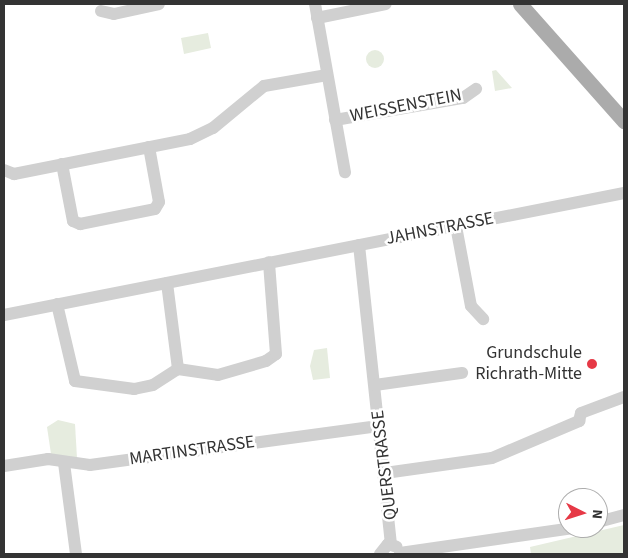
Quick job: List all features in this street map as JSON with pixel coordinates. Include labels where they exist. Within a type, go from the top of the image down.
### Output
[{"type":"main road","points":[[520,4],[624,121]]},
{"type":"street","points":[[101,11],[114,14],[158,4]]},
{"type":"street","name":"WEISSENSTEIN","points":[[315,4],[345,172]]},
{"type":"street","points":[[317,18],[386,4]]},
{"type":"street","points":[[4,170],[14,174],[190,139],[213,128],[264,86],[327,75]]},
{"type":"street","name":"WEISSENSTEIN","points":[[335,120],[463,98],[476,88]]},
{"type":"street","points":[[62,164],[73,221],[80,224],[155,209],[159,202],[149,147]]},
{"type":"street","name":"JAHNSTRASSE","points":[[4,315],[269,262],[620,196]]},
{"type":"street","points":[[456,226],[472,306],[483,319]]},
{"type":"street","name":"QUERSTRASSE","points":[[359,245],[385,473],[397,551]]},
{"type":"street","points":[[57,304],[75,381],[134,388],[154,385],[178,369],[218,374],[266,361],[276,354],[269,262]]},
{"type":"street","points":[[167,283],[178,369]]},
{"type":"street","name":"QUERSTRASSE","points":[[375,385],[462,372]]},
{"type":"street","points":[[385,473],[492,458],[580,421],[581,412],[624,397]]},
{"type":"street","name":"MARTINSTRASSE","points":[[4,466],[48,459],[90,465],[380,426]]},
{"type":"street","points":[[64,462],[76,554]]},
{"type":"street","points":[[608,519],[624,515]]},
{"type":"street","points":[[380,554],[558,530]]},
{"type":"shaded area","points":[[208,33],[211,48],[184,54],[181,38]]},
{"type":"shaded area","points":[[371,50],[379,50],[384,55],[382,66],[371,68],[366,63],[366,55]]},
{"type":"shaded area","points":[[496,70],[512,88],[495,91],[492,71]]},
{"type":"shaded area","points":[[327,348],[330,378],[313,380],[310,366],[314,350]]},
{"type":"shaded area","points":[[58,420],[75,424],[77,458],[51,454],[47,427]]},
{"type":"shaded area","points":[[624,525],[624,554],[531,554],[530,547],[568,538],[608,538],[608,529]]},
{"type":"place","name":"Grundschule Richrath-Mitte","points":[[592,364]]}]
